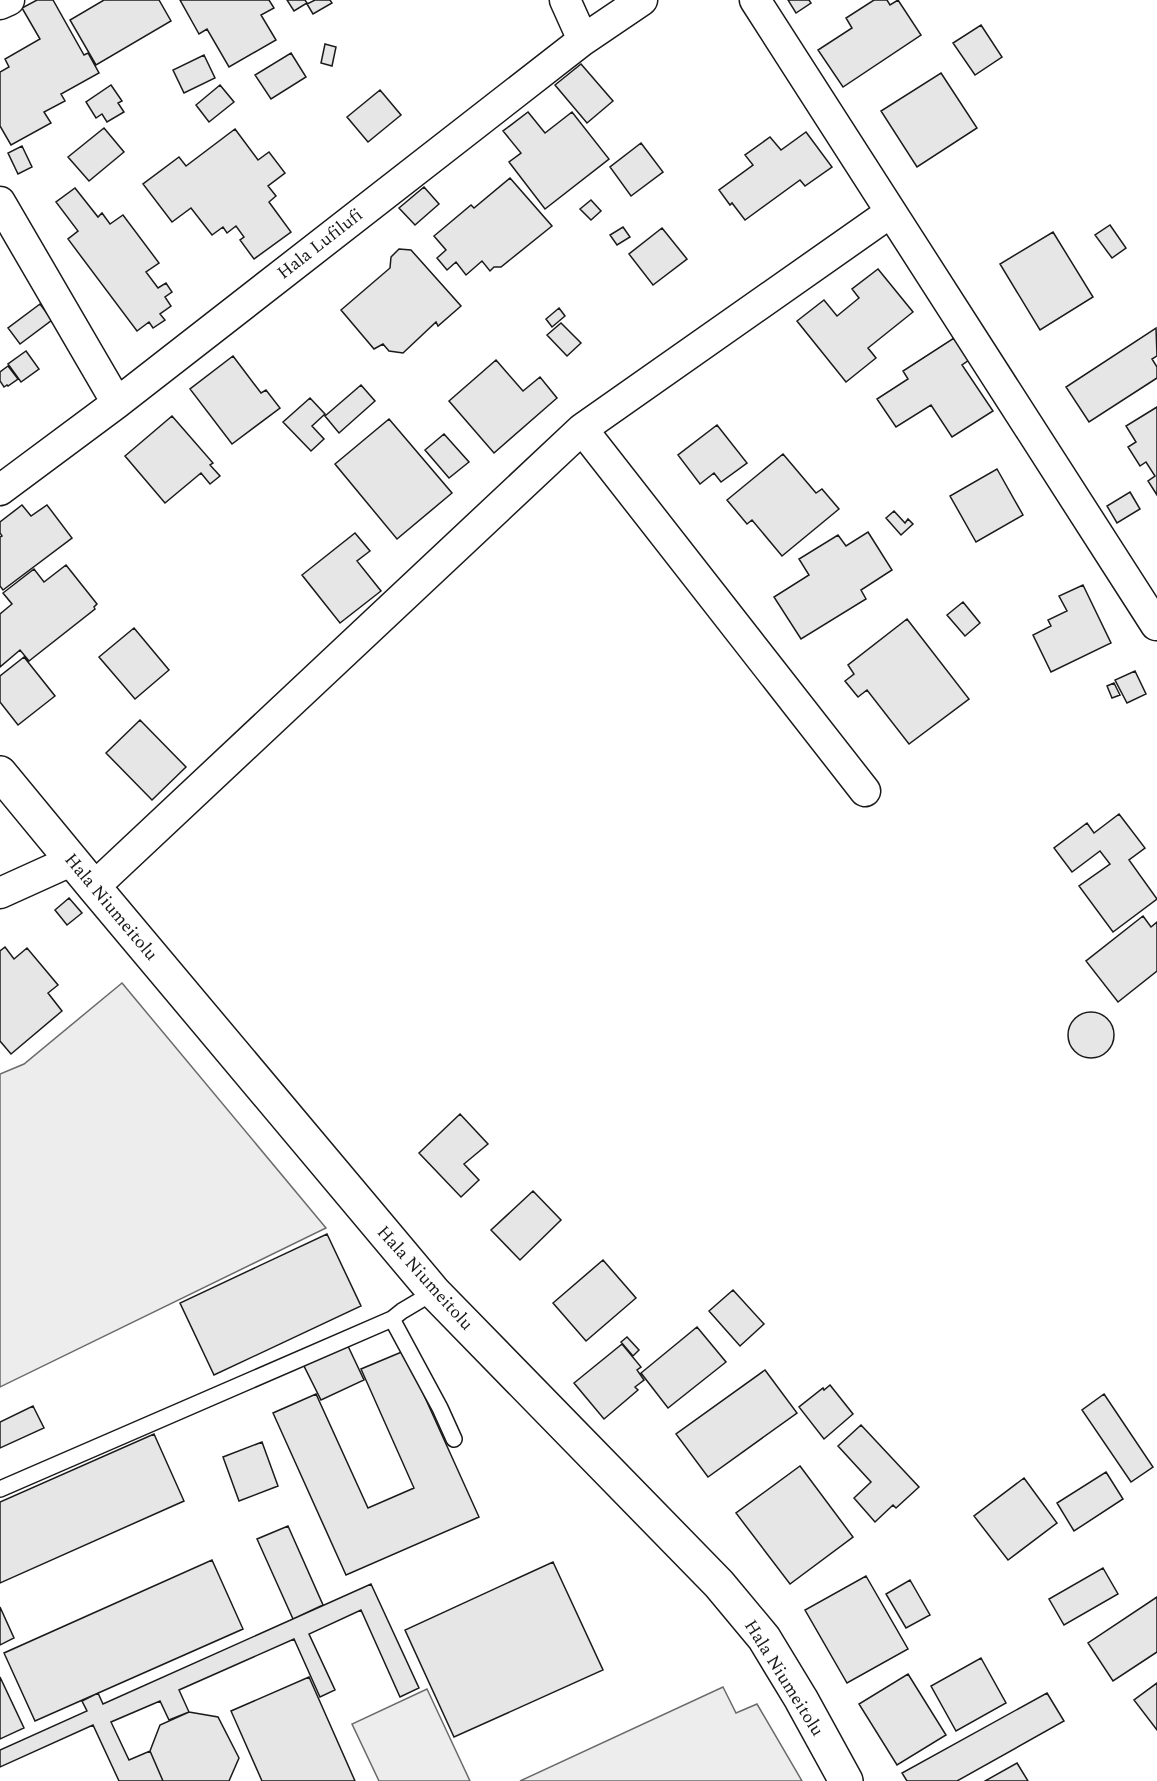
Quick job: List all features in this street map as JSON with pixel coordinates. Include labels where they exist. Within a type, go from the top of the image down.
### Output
[{"type":"street","points":[[0,4],[9,0]]},
{"type":"street","points":[[565,0],[583,40]]},
{"type":"street","name":"Hala Lufilufi","points":[[0,490],[117,402],[583,40],[642,0]]},
{"type":"street","points":[[755,0],[1156,625]]},
{"type":"street","points":[[0,202],[117,402]]},
{"type":"street","points":[[94,887],[582,429],[891,212]]},
{"type":"street","points":[[582,429],[865,790]]},
{"type":"street","name":"Hala Niumeitolu","points":[[0,773],[434,1292],[718,1584],[764,1638],[846,1781]]},
{"type":"street","points":[[0,893],[73,860]]},
{"type":"lane","points":[[0,1489],[392,1319],[434,1292]]},
{"type":"lane","points":[[392,1319],[454,1439]]},
{"type":"shaded area","points":[[122,983],[326,1228],[0,1387],[0,1074],[24,1064]]},
{"type":"shaded area","points":[[723,1687],[736,1713],[757,1704],[802,1781],[520,1781]]},
{"type":"shaded area","points":[[427,1689],[470,1781],[379,1781],[352,1724]]},
{"type":"building","points":[[37,0],[53,0],[84,55],[88,53],[99,73],[61,94],[65,101],[44,112],[51,123],[11,145],[0,126],[0,72],[9,67],[5,59],[40,39],[22,8]]},
{"type":"building","points":[[104,0],[159,0],[171,21],[96,65],[70,20]]},
{"type":"building","points":[[180,0],[269,0],[274,8],[261,15],[276,40],[229,67],[207,29],[199,34]]},
{"type":"building","points":[[287,0],[305,0],[307,3],[294,11]]},
{"type":"building","points":[[315,0],[330,0],[332,3],[313,14],[307,4]]},
{"type":"building","points":[[788,0],[809,0],[811,3],[796,13]]},
{"type":"building","points":[[874,0],[887,0],[890,5],[898,0],[921,35],[843,87],[818,50],[852,28],[846,18]]},
{"type":"building","points":[[981,25],[1002,57],[975,75],[953,43]]},
{"type":"building","points":[[325,44],[336,47],[332,66],[321,63]]},
{"type":"building","points":[[291,53],[306,77],[271,99],[255,75]]},
{"type":"building","points":[[204,55],[215,78],[184,93],[173,70]]},
{"type":"building","points":[[581,64],[613,101],[587,123],[555,85]]},
{"type":"building","points":[[941,73],[977,128],[917,167],[881,111]]},
{"type":"building","points":[[111,85],[122,101],[118,103],[124,112],[107,122],[102,114],[96,118],[86,102]]},
{"type":"building","points":[[220,85],[234,102],[209,122],[196,105]]},
{"type":"building","points":[[380,90],[401,115],[368,142],[347,117]]},
{"type":"building","points":[[528,112],[545,133],[572,112],[609,159],[545,209],[509,162],[521,153],[503,131]]},
{"type":"building","points":[[104,128],[124,152],[89,181],[68,157]]},
{"type":"building","points":[[235,129],[258,160],[269,152],[285,173],[268,186],[276,196],[269,202],[291,232],[254,259],[240,240],[244,237],[236,226],[227,233],[223,227],[212,235],[191,208],[172,222],[143,184],[179,157],[186,166]]},
{"type":"building","points":[[806,132],[832,167],[805,186],[800,180],[745,220],[719,190],[753,165],[745,155],[770,137],[781,150]]},
{"type":"building","points":[[641,143],[663,172],[631,196],[610,167]]},
{"type":"building","points":[[22,146],[32,167],[18,174],[8,153]]},
{"type":"building","points":[[510,178],[552,226],[501,267],[494,267],[490,271],[482,261],[466,275],[456,262],[447,270],[437,258],[446,250],[434,236],[471,205],[474,208]]},
{"type":"building","points":[[424,187],[439,204],[415,225],[399,208]]},
{"type":"building","points":[[75,188],[98,217],[102,213],[110,224],[123,215],[159,263],[146,272],[158,288],[166,283],[172,292],[165,297],[171,306],[160,314],[165,320],[153,328],[149,322],[137,331],[68,239],[78,231],[56,202]]},
{"type":"building","points":[[591,200],[601,211],[591,220],[580,209]]},
{"type":"building","points":[[1110,225],[1126,248],[1112,258],[1095,235]]},
{"type":"building","points":[[623,227],[630,237],[617,245],[610,235]]},
{"type":"building","points":[[662,228],[687,259],[653,285],[629,254]]},
{"type":"building","points":[[1053,232],[1093,297],[1040,330],[1000,264]]},
{"type":"building","points":[[399,249],[411,250],[461,306],[438,326],[436,322],[403,353],[389,351],[383,344],[374,349],[341,310],[390,268],[391,257]]},
{"type":"building","points":[[878,269],[913,312],[868,348],[876,358],[846,382],[797,321],[824,300],[837,316],[859,298],[852,289]]},
{"type":"building","points":[[40,304],[52,320],[20,344],[8,328]]},
{"type":"building","points":[[559,308],[565,316],[552,327],[546,319]]},
{"type":"building","points":[[561,323],[581,343],[567,356],[547,335]]},
{"type":"building","points":[[1156,328],[1157,356],[1152,359],[1157,367],[1157,378],[1089,422],[1066,387]]},
{"type":"building","points":[[954,338],[969,360],[962,365],[993,411],[952,437],[931,405],[896,427],[877,399],[908,379],[903,371]]},
{"type":"building","points":[[26,351],[39,369],[21,382],[8,364]]},
{"type":"building","points":[[233,356],[261,393],[266,390],[280,408],[232,444],[190,389]]},
{"type":"building","points":[[496,360],[523,391],[540,377],[557,398],[494,453],[449,401]]},
{"type":"building","points":[[8,366],[18,379],[4,387],[0,381],[0,372]]},
{"type":"building","points":[[361,385],[375,401],[339,433],[325,416]]},
{"type":"building","points":[[310,398],[325,414],[312,426],[324,439],[311,451],[283,422]]},
{"type":"building","points":[[1157,407],[1157,495],[1148,481],[1155,476],[1146,462],[1140,466],[1128,447],[1136,442],[1126,426]]},
{"type":"building","points":[[172,416],[213,463],[210,465],[220,476],[210,484],[201,473],[165,503],[125,456]]},
{"type":"building","points":[[389,419],[452,493],[397,539],[335,464]]},
{"type":"building","points":[[717,425],[747,463],[721,482],[714,473],[700,484],[678,455]]},
{"type":"building","points":[[444,434],[469,462],[449,478],[425,450]]},
{"type":"building","points":[[783,454],[816,493],[822,489],[839,509],[782,556],[752,520],[747,524],[727,500]]},
{"type":"building","points":[[997,469],[1023,515],[976,542],[950,496]]},
{"type":"building","points":[[1130,492],[1140,509],[1117,523],[1107,506]]},
{"type":"building","points":[[22,505],[31,516],[47,505],[72,538],[3,590],[0,586],[0,537],[2,536],[0,522]]},
{"type":"building","points":[[894,511],[905,523],[908,519],[913,524],[901,535],[886,518]]},
{"type":"building","points":[[868,532],[892,570],[861,590],[866,599],[801,639],[774,597],[809,575],[799,559],[838,535],[846,546]]},
{"type":"building","points":[[355,533],[370,551],[357,561],[381,591],[340,623],[302,575]]},
{"type":"building","points":[[66,565],[97,604],[95,609],[29,661],[20,650],[0,667],[0,614],[12,604],[3,593],[34,569],[44,582]]},
{"type":"building","points":[[1083,585],[1111,643],[1051,672],[1033,635],[1051,626],[1048,620],[1067,611],[1059,596]]},
{"type":"building","points":[[963,602],[980,623],[965,636],[947,615]]},
{"type":"building","points":[[907,619],[969,699],[909,744],[867,690],[858,697],[845,681],[854,674],[848,665]]},
{"type":"building","points":[[134,628],[169,670],[135,699],[99,657]]},
{"type":"building","points":[[24,657],[55,696],[18,725],[0,702],[0,676]]},
{"type":"building","points":[[1135,671],[1146,694],[1127,703],[1115,680]]},
{"type":"building","points":[[1114,683],[1120,695],[1112,698],[1107,686]]},
{"type":"building","points":[[140,720],[186,767],[152,800],[106,753]]},
{"type":"building","points":[[1119,814],[1145,848],[1129,860],[1157,899],[1113,932],[1079,886],[1110,864],[1100,851],[1072,872],[1054,848],[1087,823],[1094,833]]},
{"type":"building","points":[[69,898],[82,913],[67,925],[55,910]]},
{"type":"building","points":[[1143,916],[1151,927],[1157,922],[1157,971],[1118,1002],[1086,961]]},
{"type":"building","points":[[5,947],[14,959],[27,948],[58,985],[48,993],[62,1011],[11,1054],[0,1041],[0,951]]},
{"type":"building","points":[[1091,1012],[1107,1019],[1114,1035],[1107,1051],[1091,1058],[1075,1051],[1068,1035],[1075,1019]]},
{"type":"building","points":[[460,1114],[488,1144],[464,1164],[479,1180],[461,1197],[419,1153]]},
{"type":"building","points":[[533,1191],[561,1220],[520,1260],[491,1230]]},
{"type":"building","points":[[327,1234],[361,1306],[214,1375],[180,1303]]},
{"type":"building","points":[[603,1260],[636,1298],[586,1341],[553,1303]]},
{"type":"building","points":[[733,1290],[764,1324],[740,1346],[709,1311]]},
{"type":"building","points":[[697,1327],[726,1362],[668,1408],[641,1373]]},
{"type":"building","points":[[627,1337],[639,1350],[633,1356],[621,1342]]},
{"type":"building","points":[[347,1344],[364,1380],[321,1400],[303,1364]]},
{"type":"building","points":[[622,1344],[641,1367],[637,1370],[644,1380],[635,1387],[638,1390],[604,1419],[574,1383]]},
{"type":"building","points":[[404,1351],[479,1517],[346,1575],[273,1413],[316,1394],[368,1508],[414,1488],[361,1369]]},
{"type":"building","points":[[765,1370],[797,1413],[708,1477],[676,1434]]},
{"type":"building","points":[[830,1385],[853,1414],[824,1439],[799,1407]]},
{"type":"building","points":[[1104,1394],[1153,1467],[1131,1482],[1082,1410]]},
{"type":"building","points":[[33,1406],[44,1428],[0,1448],[0,1422]]},
{"type":"building","points":[[861,1425],[919,1487],[896,1508],[893,1505],[875,1522],[854,1498],[871,1482],[838,1446]]},
{"type":"building","points":[[154,1434],[184,1501],[0,1583],[0,1502]]},
{"type":"building","points":[[262,1442],[278,1486],[239,1501],[223,1457]]},
{"type":"building","points":[[800,1466],[853,1537],[790,1584],[736,1513]]},
{"type":"building","points":[[1106,1472],[1123,1499],[1074,1531],[1057,1503]]},
{"type":"building","points":[[1024,1478],[1057,1523],[1008,1560],[974,1516]]},
{"type":"building","points":[[288,1526],[323,1605],[293,1619],[257,1539]]},
{"type":"building","points":[[212,1560],[243,1629],[35,1721],[4,1653]]},
{"type":"building","points":[[553,1562],[603,1670],[454,1737],[405,1630]]},
{"type":"building","points":[[1103,1568],[1118,1594],[1064,1625],[1049,1599]]},
{"type":"building","points":[[866,1576],[908,1649],[847,1683],[805,1610]]},
{"type":"building","points":[[910,1580],[930,1615],[906,1628],[886,1594]]},
{"type":"building","points":[[371,1584],[419,1688],[400,1697],[361,1610],[309,1634],[335,1690],[320,1697],[294,1639],[179,1690],[189,1712],[169,1720],[160,1701],[111,1722],[129,1760],[150,1751],[163,1781],[119,1781],[93,1725],[0,1767],[0,1750],[87,1711],[82,1701],[98,1693],[103,1704]]},
{"type":"building","points":[[1157,1597],[1157,1652],[1113,1681],[1088,1643]]},
{"type":"building","points":[[0,1607],[14,1638],[0,1645]]},
{"type":"building","points":[[981,1658],[1006,1703],[956,1731],[931,1686]]},
{"type":"building","points":[[908,1674],[946,1735],[897,1765],[859,1704]]},
{"type":"building","points":[[0,1677],[24,1728],[0,1739]]},
{"type":"building","points":[[309,1677],[355,1781],[262,1781],[231,1711]]},
{"type":"building","points":[[1157,1683],[1157,1730],[1134,1700]]},
{"type":"building","points":[[1047,1693],[1064,1721],[957,1781],[907,1781],[902,1773]]},
{"type":"building","points":[[189,1712],[218,1717],[239,1758],[229,1781],[163,1781],[150,1751],[160,1725]]},
{"type":"building","points":[[1017,1763],[1028,1781],[985,1781]]}]
